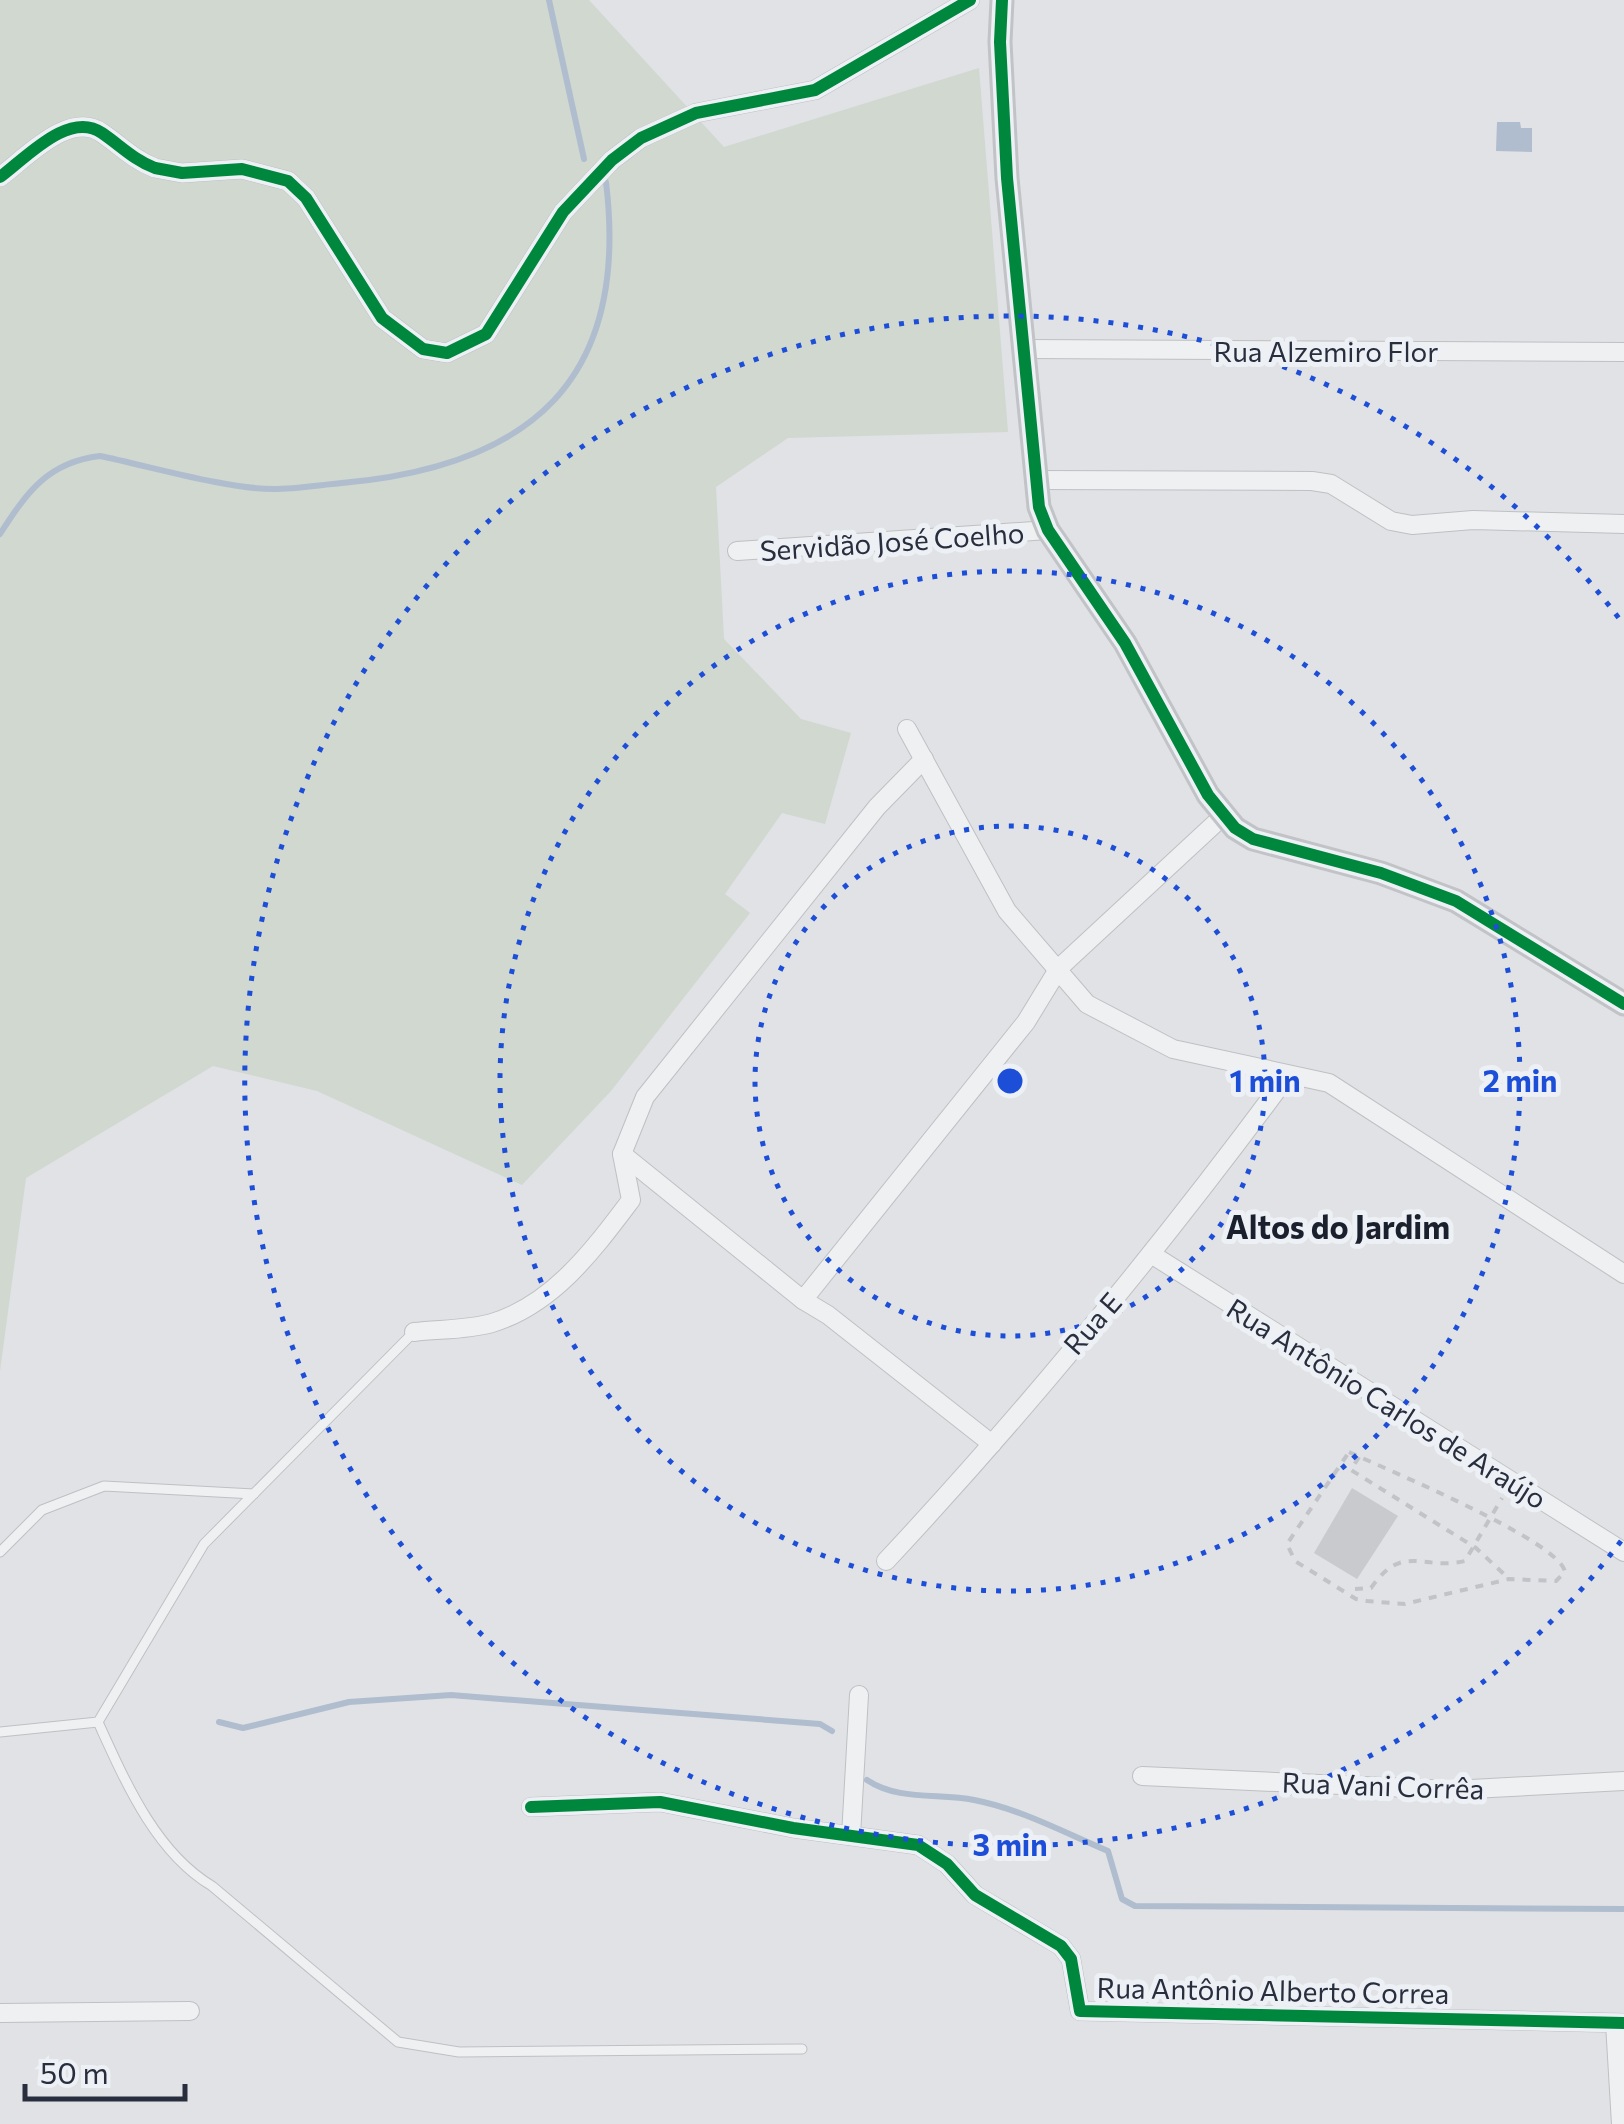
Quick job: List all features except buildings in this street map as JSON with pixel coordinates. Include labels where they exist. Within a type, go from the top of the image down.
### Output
[{"type":"street","points":[[0,177],[56,136],[83,126],[93,128],[138,162],[155,168],[269,174],[288,181],[306,198],[382,318],[423,349],[447,352],[486,334],[563,212],[612,160],[641,138],[696,112],[815,90],[970,0]]},
{"type":"street","points":[[1002,0],[1007,178],[1028,349],[1034,480],[1048,530],[1132,655],[1222,816],[1252,839],[1382,873],[1456,902],[1624,1004]]},
{"type":"street","name":"Rua Alzemiro Flor","points":[[1028,349],[1624,352]]},
{"type":"street","points":[[1034,480],[1312,481],[1331,484],[1391,521],[1412,525],[1472,520],[1624,524]]},
{"type":"street","name":"Servidão José Coelho","points":[[737,552],[1048,530]]},
{"type":"street","points":[[907,729],[1007,911],[1087,1004],[1137,1034],[1173,1049],[1329,1083],[1624,1274]]},
{"type":"street","points":[[414,1332],[493,1322],[545,1294],[583,1264],[631,1200],[622,1154],[645,1096],[877,807],[924,758]]},
{"type":"street","points":[[802,1300],[1026,1022],[1058,968],[1222,816]]},
{"type":"street","name":"Rua E","points":[[886,1561],[992,1444],[1150,1254],[1288,1075]]},
{"type":"street","points":[[622,1154],[802,1300],[828,1315],[992,1444]]},
{"type":"street","name":"Rua Antônio Carlos de Araújo","points":[[1150,1254],[1624,1552]]},
{"type":"street","points":[[852,1836],[860,1695]]},
{"type":"street","name":"Rua Vani Corrêa","points":[[1142,1776],[1452,1790],[1624,1781]]},
{"type":"street","name":"Rua Antônio Alberto Correa","points":[[531,1807],[660,1802],[933,1851],[974,1895],[1043,1932],[1071,1959],[1080,2011],[1619,2023]]},
{"type":"street","points":[[0,2013],[190,2010]]},
{"type":"street","points":[[1619,2023],[1621,2124]]},
{"type":"lane","points":[[98,1722],[194,1558],[414,1332]]},
{"type":"lane","points":[[0,1552],[42,1510],[104,1486],[254,1494]]},
{"type":"lane","points":[[0,1732],[98,1722]]},
{"type":"lane","points":[[98,1722],[142,1810],[188,1872],[212,1886],[398,2042],[459,2052],[802,2049]]},
{"type":"path","points":[[1350,1452],[1359,1456],[1491,1517],[1564,1564],[1565,1572],[1556,1581],[1509,1579],[1405,1604],[1356,1599],[1295,1560],[1287,1544],[1343,1459],[1350,1452]]},
{"type":"path","points":[[1359,1456],[1351,1470],[1476,1548],[1509,1579]]},
{"type":"path","points":[[1355,1589],[1371,1588],[1391,1565],[1405,1559],[1447,1565],[1465,1561],[1512,1481]]},
{"type":"shaded area","points":[[0,0],[589,0],[724,147],[979,68],[1008,432],[788,438],[716,487],[724,639],[801,719],[851,733],[825,824],[782,813],[725,894],[750,913],[611,1091],[522,1185],[317,1091],[213,1066],[26,1178],[0,1371]]},
{"type":"water","points":[[1497,122],[1520,122],[1521,128],[1532,128],[1532,152],[1496,151]]},
{"type":"waterway","points":[[549,0],[584,159]]},
{"type":"waterway","points":[[0,534],[30,492],[53,472],[82,459],[100,456],[233,485],[290,488],[408,473],[466,457],[514,433],[554,401],[583,360],[601,311],[609,251],[606,182]]},
{"type":"waterway","points":[[219,1722],[243,1728],[349,1702],[451,1695],[820,1724],[832,1731]]},
{"type":"waterway","points":[[867,1780],[905,1794],[991,1804],[1108,1851],[1122,1899],[1135,1906],[1624,1909]]},
{"type":"cycle path","points":[[0,177],[48,139],[76,128],[89,128],[155,168],[182,173],[242,169],[288,181],[306,198],[382,318],[423,349],[447,353],[486,334],[563,212],[612,160],[641,138],[696,113],[815,90],[970,0]]},
{"type":"cycle path","points":[[1002,0],[1000,42],[1007,178],[1039,507],[1048,530],[1125,643],[1208,795],[1235,828],[1253,839],[1381,873],[1456,901],[1624,1004]]},
{"type":"cycle path","points":[[531,1807],[660,1802],[793,1828],[918,1845],[947,1864],[975,1895],[1061,1946],[1071,1959],[1080,2011],[1624,2023]]},
{"type":"district","name":"Altos do Jardim","points":[[1338,1226]]}]
